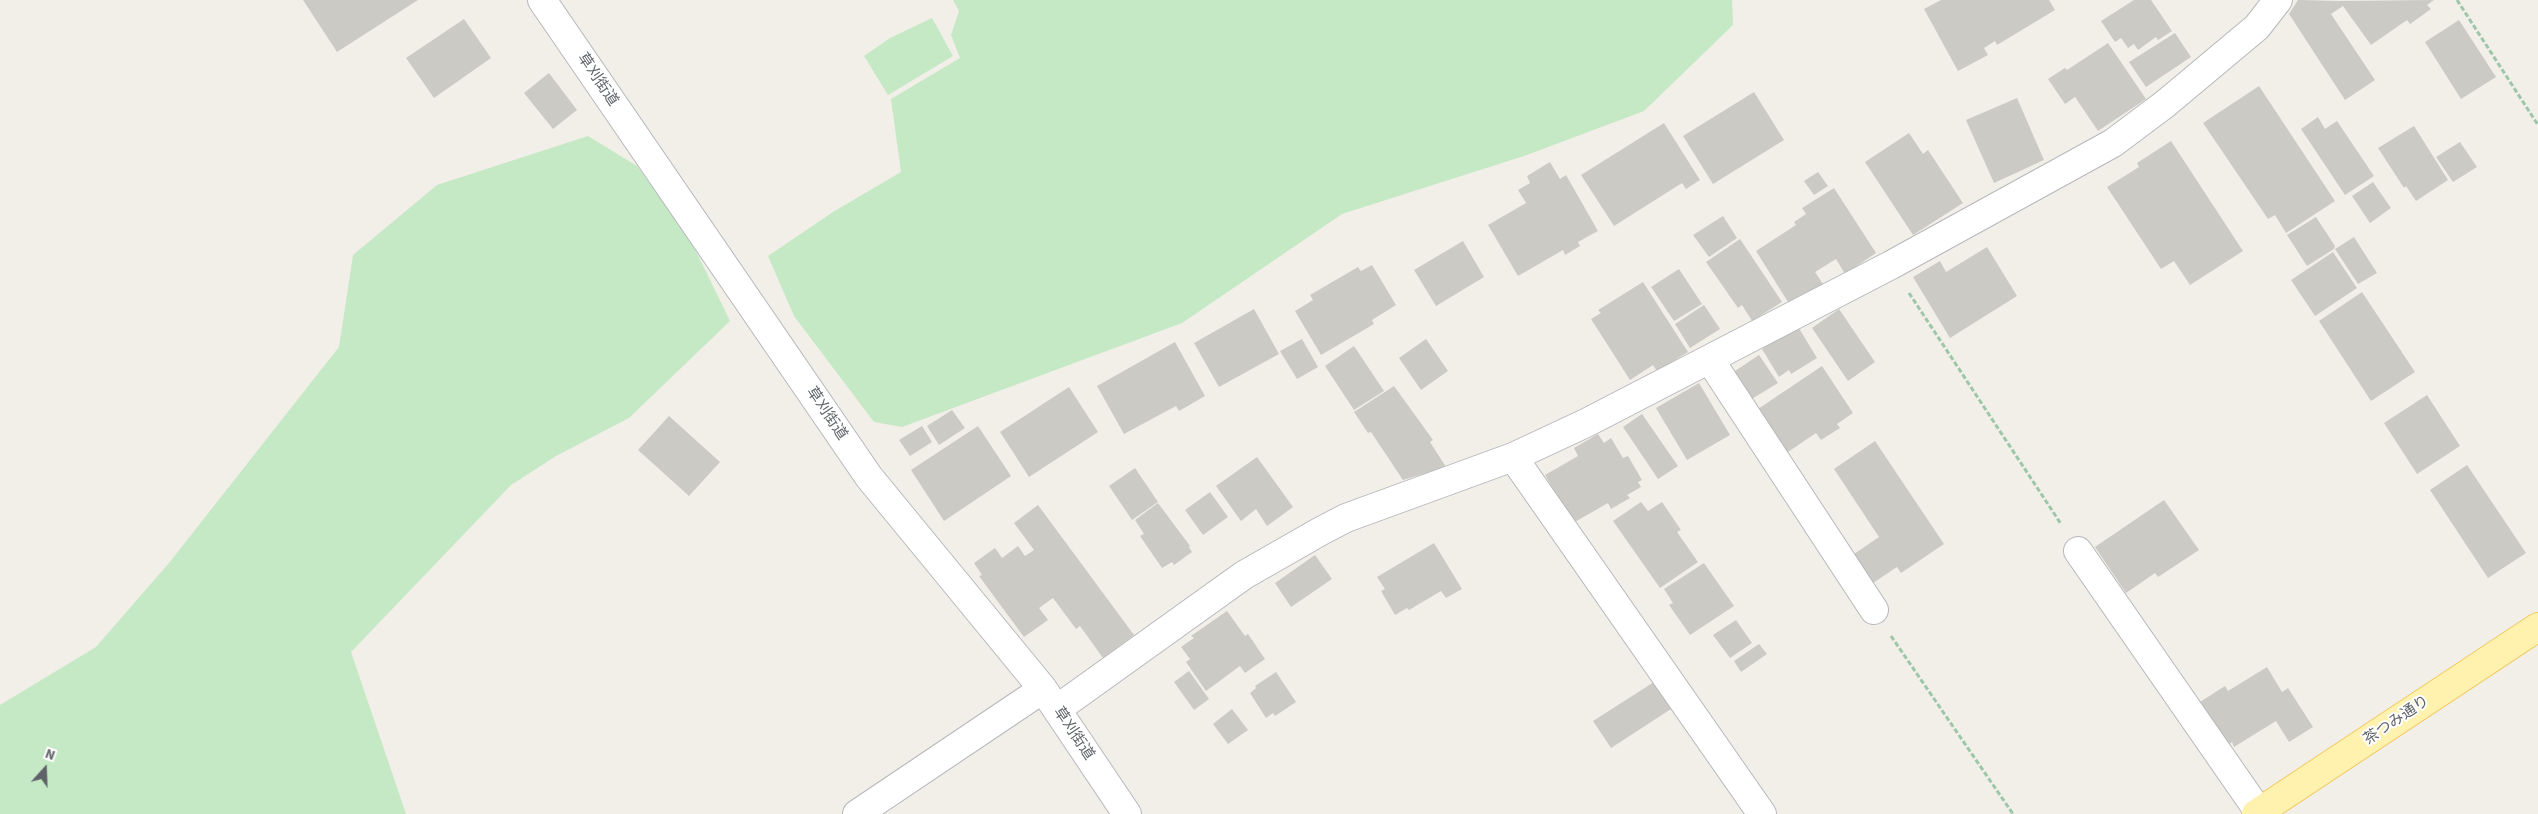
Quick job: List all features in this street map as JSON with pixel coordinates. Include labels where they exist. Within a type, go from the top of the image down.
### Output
[{"type":"main road","name":"茶つみ通り","points":[[2258,813],[2538,627]]},
{"type":"street","name":"草刈街道","points":[[542,0],[869,477],[1050,699],[1127,814]]},
{"type":"street","points":[[857,814],[1050,699],[1244,575],[1321,531],[1346,518],[1512,457],[1710,360],[1891,265],[2113,143],[2165,104],[2257,27],[2278,0]]},
{"type":"street","points":[[1710,360],[1874,610]]},
{"type":"street","points":[[1512,457],[1762,814]]},
{"type":"street","points":[[2078,551],[2258,813]]},
{"type":"path","points":[[2457,0],[2538,124]]},
{"type":"path","points":[[1891,265],[2078,551]]},
{"type":"path","points":[[1874,610],[2013,814]]},
{"type":"green space","points":[[953,0],[1732,0],[1733,25],[1644,111],[1527,155],[1342,214],[1182,323],[902,427],[874,422],[794,316],[768,256],[833,212],[901,172],[891,99],[960,58],[951,35],[959,11]]},
{"type":"green space","points":[[932,18],[953,56],[888,95],[864,56],[890,38]]},
{"type":"green space","points":[[588,136],[637,166],[689,237],[730,321],[629,418],[556,456],[511,485],[351,652],[406,814],[0,814],[0,705],[96,647],[169,563],[339,347],[353,255],[437,185]]},
{"type":"building","points":[[303,0],[418,0],[337,52]]},
{"type":"building","points":[[1941,0],[2049,0],[2055,10],[1997,45],[1995,41],[1984,48],[1988,55],[1958,71],[1924,9]]},
{"type":"building","points":[[2134,0],[2151,0],[2172,31],[2158,40],[2156,37],[2138,50],[2134,44],[2128,48],[2121,38],[2115,42],[2101,21]]},
{"type":"building","points":[[2298,0],[2434,0],[2427,5],[2431,9],[2410,24],[2407,20],[2371,45],[2343,6],[2331,14],[2375,80],[2345,100],[2289,14]]},
{"type":"building","points":[[464,19],[491,58],[434,98],[406,58]]},
{"type":"building","points":[[2459,20],[2496,77],[2461,99],[2425,42]]},
{"type":"building","points":[[2175,33],[2191,57],[2146,87],[2129,62]]},
{"type":"building","points":[[2108,43],[2146,99],[2098,131],[2075,97],[2065,104],[2048,79],[2065,68],[2067,70]]},
{"type":"building","points":[[549,73],[577,110],[553,129],[524,93]]},
{"type":"building","points":[[2259,86],[2335,201],[2286,233],[2275,215],[2268,219],[2203,123]]},
{"type":"building","points":[[1754,92],[1784,140],[1713,184],[1683,136]]},
{"type":"building","points":[[2017,98],[2044,160],[1994,183],[1966,120]]},
{"type":"building","points":[[2318,117],[2325,129],[2337,121],[2374,176],[2345,195],[2301,129]]},
{"type":"building","points":[[1664,123],[1700,180],[1686,189],[1682,183],[1614,226],[1581,175]]},
{"type":"building","points":[[2414,126],[2448,180],[2416,201],[2406,186],[2404,188],[2378,148]]},
{"type":"building","points":[[1909,133],[1923,154],[1928,150],[1963,203],[1913,235],[1865,162]]},
{"type":"building","points":[[2171,141],[2243,251],[2190,285],[2174,261],[2161,269],[2107,187],[2139,167],[2137,163]]},
{"type":"building","points":[[2460,142],[2477,167],[2453,182],[2436,157]]},
{"type":"building","points":[[1550,162],[1560,179],[1566,175],[1598,231],[1578,242],[1580,246],[1565,255],[1563,250],[1518,276],[1488,225],[1526,203],[1518,190],[1530,183],[1527,176]]},
{"type":"building","points":[[1818,172],[1828,186],[1814,195],[1804,181]]},
{"type":"building","points":[[2373,182],[2391,208],[2370,223],[2352,196]]},
{"type":"building","points":[[1834,188],[1876,253],[1845,274],[1836,259],[1815,272],[1823,284],[1788,302],[1756,251],[1796,225],[1794,222],[1806,214],[1802,208]]},
{"type":"building","points":[[1723,216],[1737,238],[1709,257],[1693,235]]},
{"type":"building","points":[[2316,217],[2335,246],[2334,249],[2307,266],[2287,235]]},
{"type":"building","points":[[2354,237],[2377,273],[2358,284],[2335,249]]},
{"type":"building","points":[[1740,239],[1782,302],[1752,321],[1742,305],[1738,308],[1706,262]]},
{"type":"building","points":[[1463,241],[1484,277],[1436,306],[1414,270]]},
{"type":"building","points":[[1987,247],[2017,296],[1950,338],[1913,277],[1940,261],[1946,272]]},
{"type":"building","points":[[2333,252],[2357,288],[2315,316],[2291,280]]},
{"type":"building","points":[[1372,265],[1396,305],[1372,320],[1374,324],[1321,355],[1295,311],[1313,300],[1310,295],[1358,267],[1361,271]]},
{"type":"building","points":[[1679,269],[1702,304],[1674,321],[1651,287]]},
{"type":"building","points":[[1643,282],[1688,352],[1657,371],[1653,365],[1630,380],[1591,319],[1601,313],[1598,310]]},
{"type":"building","points":[[2362,292],[2415,372],[2371,401],[2319,321]]},
{"type":"building","points":[[1704,305],[1720,329],[1690,348],[1675,324]]},
{"type":"building","points":[[1254,309],[1279,354],[1219,387],[1194,343]]},
{"type":"building","points":[[1839,309],[1875,362],[1848,381],[1812,328]]},
{"type":"building","points":[[1797,325],[1817,358],[1791,374],[1789,370],[1779,377],[1762,349]]},
{"type":"building","points":[[1302,339],[1318,367],[1297,379],[1280,351]]},
{"type":"building","points":[[1426,339],[1448,371],[1421,390],[1399,358]]},
{"type":"building","points":[[1175,342],[1205,396],[1179,411],[1176,406],[1124,434],[1097,386]]},
{"type":"building","points":[[1354,346],[1384,391],[1354,410],[1325,366]]},
{"type":"building","points":[[1759,355],[1778,383],[1750,400],[1732,373]]},
{"type":"building","points":[[1822,366],[1853,413],[1837,424],[1840,428],[1821,440],[1816,433],[1785,454],[1755,411]]},
{"type":"building","points":[[1699,383],[1730,435],[1687,460],[1656,408]]},
{"type":"building","points":[[1394,386],[1433,440],[1430,442],[1446,467],[1403,480],[1371,432],[1368,433],[1354,412]]},
{"type":"building","points":[[1069,387],[1098,432],[1029,477],[1000,432]]},
{"type":"building","points":[[2427,395],[2460,446],[2417,474],[2384,423]]},
{"type":"building","points":[[952,410],[965,428],[939,445],[927,426]]},
{"type":"building","points":[[1642,414],[1678,466],[1658,479],[1623,427]]},
{"type":"building","points":[[669,416],[720,462],[689,496],[638,450]]},
{"type":"building","points":[[922,426],[932,442],[910,456],[899,440]]},
{"type":"building","points":[[978,426],[1011,476],[944,521],[911,470]]},
{"type":"building","points":[[1598,434],[1604,443],[1611,438],[1623,458],[1628,456],[1642,480],[1638,482],[1641,487],[1627,495],[1630,498],[1611,509],[1608,503],[1573,523],[1545,475],[1578,456],[1574,448]]},
{"type":"building","points":[[1875,441],[1944,544],[1901,573],[1897,567],[1873,583],[1854,554],[1879,537],[1834,469]]},
{"type":"building","points":[[1257,457],[1293,507],[1267,526],[1256,509],[1241,521],[1216,486]]},
{"type":"building","points":[[2467,465],[2526,553],[2488,578],[2430,490]]},
{"type":"building","points":[[1135,468],[1158,502],[1132,520],[1109,486]]},
{"type":"building","points":[[1210,492],[1228,517],[1203,535],[1185,510]]},
{"type":"building","points":[[2164,500],[2199,550],[2158,577],[2155,573],[2126,593],[2095,547]]},
{"type":"building","points":[[1641,502],[1648,511],[1662,502],[1681,530],[1677,532],[1698,562],[1660,588],[1613,521]]},
{"type":"building","points":[[1158,503],[1190,546],[1192,552],[1174,565],[1172,562],[1162,568],[1140,536],[1144,534],[1135,520]]},
{"type":"building","points":[[1038,505],[1134,635],[1103,658],[1080,626],[1076,629],[1053,598],[1039,608],[1048,620],[1024,637],[979,576],[982,575],[974,563],[995,548],[1002,558],[1018,546],[1025,556],[1034,550],[1014,523]]},
{"type":"building","points":[[1434,543],[1462,589],[1446,598],[1441,591],[1409,610],[1407,608],[1395,615],[1381,591],[1385,589],[1377,577]]},
{"type":"building","points":[[1315,555],[1332,579],[1291,607],[1275,583]]},
{"type":"building","points":[[1704,563],[1734,606],[1690,635],[1669,605],[1673,603],[1664,589]]},
{"type":"building","points":[[1227,611],[1245,636],[1248,634],[1265,659],[1245,673],[1240,666],[1206,691],[1186,662],[1190,659],[1181,647],[1194,638],[1191,636]]},
{"type":"building","points":[[1736,620],[1752,643],[1730,658],[1713,635]]},
{"type":"building","points":[[1759,644],[1767,654],[1741,672],[1734,661]]},
{"type":"building","points":[[2267,667],[2282,692],[2288,688],[2313,727],[2289,742],[2276,721],[2234,747],[2232,742],[2228,745],[2200,702],[2225,686],[2228,691]]},
{"type":"building","points":[[1189,671],[1209,699],[1194,710],[1174,682]]},
{"type":"building","points":[[1276,672],[1296,702],[1275,716],[1273,713],[1266,718],[1250,693],[1256,688],[1255,686]]},
{"type":"building","points":[[1654,682],[1671,709],[1611,748],[1593,721]]},
{"type":"building","points":[[1232,709],[1248,730],[1228,744],[1213,724]]}]
